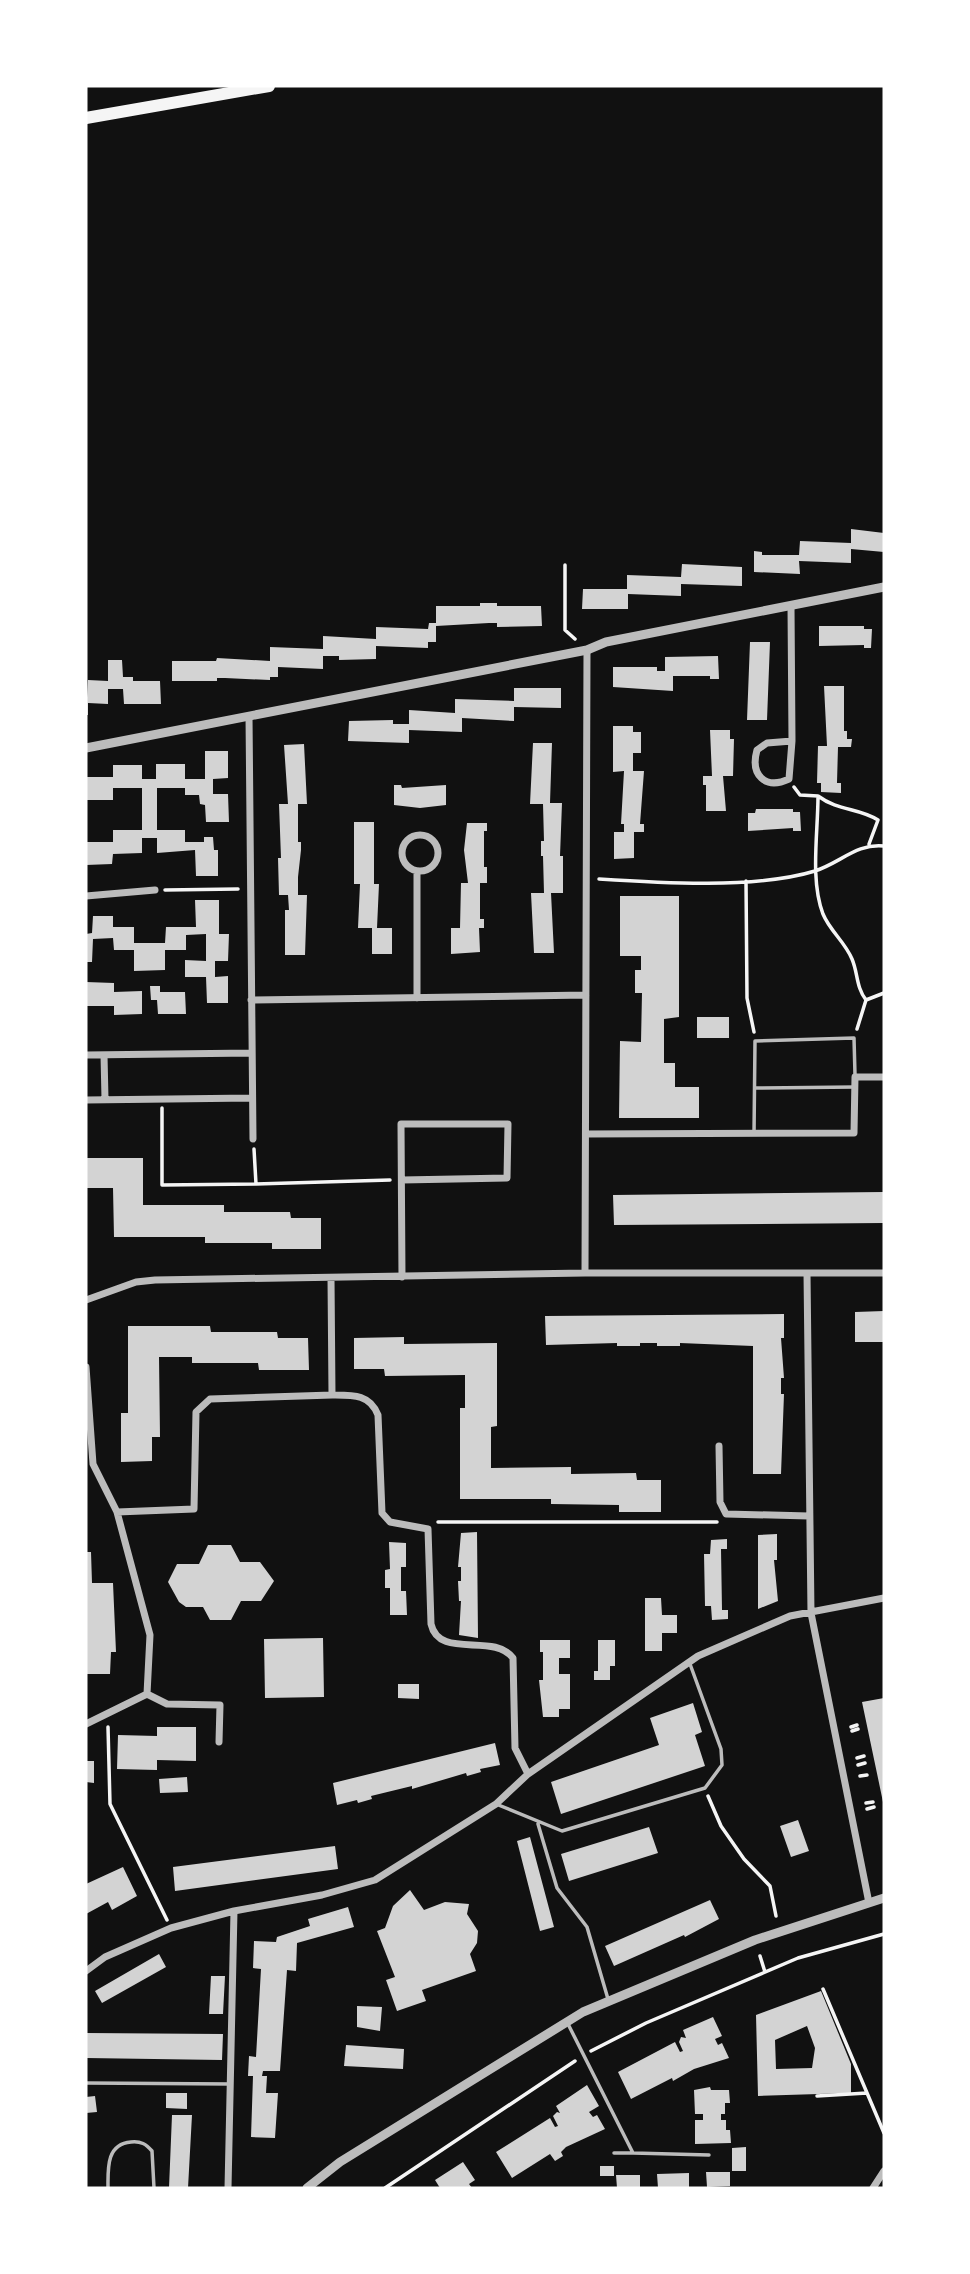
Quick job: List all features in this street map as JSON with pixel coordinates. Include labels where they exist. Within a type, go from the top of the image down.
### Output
[{"type":"main road","points":[[86,118],[269,86]]},
{"type":"street","points":[[86,748],[587,650],[606,642],[884,587]]},
{"type":"street","points":[[791,606],[792,741],[789,779],[766,783],[756,775],[754,763],[757,750],[767,743],[792,741]]},
{"type":"street","points":[[585,1273],[587,650]]},
{"type":"street","points":[[249,716],[253,1139]]},
{"type":"street","points":[[425,835],[435,842],[438,854],[433,865],[417,871],[403,861],[402,849],[413,836],[425,835]]},
{"type":"street","points":[[417,871],[417,998]]},
{"type":"street","points":[[86,896],[155,890]]},
{"type":"street","points":[[251,1000],[586,995]]},
{"type":"street","points":[[86,1055],[252,1053]]},
{"type":"street","points":[[104,1055],[105,1099]]},
{"type":"street","points":[[586,1134],[854,1133],[855,1077],[884,1077]]},
{"type":"street","points":[[86,1100],[252,1098]]},
{"type":"street","points":[[401,1277],[401,1124],[508,1124],[507,1178],[402,1180]]},
{"type":"street","points":[[86,1300],[136,1282],[155,1280],[585,1273],[884,1273]]},
{"type":"street","points":[[807,1273],[811,1613],[869,1903]]},
{"type":"street","points":[[331,1278],[332,1395]]},
{"type":"street","points":[[86,1367],[90,1464],[117,1512],[150,1635],[149,1695]]},
{"type":"street","points":[[117,1512],[194,1509],[196,1412],[201,1404],[210,1399],[332,1395],[366,1397],[374,1404],[378,1415],[382,1513],[390,1522],[428,1529],[431,1624],[435,1634],[443,1641],[504,1649],[513,1658],[515,1748],[528,1774]]},
{"type":"street","points":[[719,1446],[720,1502],[726,1514],[809,1516]]},
{"type":"street","points":[[86,1971],[105,1957],[172,1928],[234,1911],[322,1895],[375,1880],[496,1804],[528,1774],[690,1662],[790,1616],[884,1598]]},
{"type":"street","points":[[86,1724],[149,1695]]},
{"type":"street","points":[[149,1695],[167,1704],[220,1705],[219,1742]]},
{"type":"street","points":[[311,2187],[340,2162],[567,2022],[608,2001],[755,1940],[884,1898]]},
{"type":"street","points":[[228,2188],[234,1911]]},
{"type":"street","points":[[873,2188],[884,2171]]},
{"type":"lane","points":[[754,1134],[755,1041],[854,1038],[855,1077]]},
{"type":"lane","points":[[755,1088],[855,1087]]},
{"type":"lane","points":[[496,1804],[562,1831],[705,1788],[722,1765],[721,1749],[690,1662]]},
{"type":"lane","points":[[537,1822],[556,1888],[587,1927],[608,2001]]},
{"type":"lane","points":[[567,2022],[634,2153]]},
{"type":"lane","points":[[86,2083],[230,2084]]},
{"type":"lane","points":[[108,2188],[111,2155],[121,2144],[130,2142],[145,2144],[152,2151],[154,2188]]},
{"type":"lane","points":[[614,2153],[709,2155]]},
{"type":"path","points":[[565,565],[565,630],[587,650]]},
{"type":"path","points":[[789,779],[800,795],[818,796],[841,808],[869,813],[878,820]]},
{"type":"path","points":[[818,796],[818,898],[824,916],[853,961],[859,990],[866,1000]]},
{"type":"path","points":[[869,844],[878,820],[884,817]]},
{"type":"path","points":[[586,878],[654,882],[746,881],[818,870],[869,844],[884,846]]},
{"type":"path","points":[[746,881],[747,998],[755,1041]]},
{"type":"path","points":[[155,890],[251,889]]},
{"type":"path","points":[[866,1000],[884,993]]},
{"type":"path","points":[[854,1038],[866,1000]]},
{"type":"path","points":[[163,1099],[162,1185],[402,1180]]},
{"type":"path","points":[[253,1139],[256,1184]]},
{"type":"path","points":[[428,1522],[718,1522],[733,1516]]},
{"type":"path","points":[[108,1713],[110,1804],[172,1928]]},
{"type":"path","points":[[851,1729],[858,1727]]},
{"type":"path","points":[[857,1758],[864,1756]]},
{"type":"path","points":[[858,1765],[865,1763]]},
{"type":"path","points":[[860,1776],[867,1775]]},
{"type":"path","points":[[705,1788],[720,1826],[744,1859],[770,1886],[776,1916]]},
{"type":"path","points":[[866,1806],[873,1804]]},
{"type":"path","points":[[385,2188],[584,2055],[646,2024],[798,1958],[884,1934]]},
{"type":"path","points":[[760,1956],[765,1972]]},
{"type":"path","points":[[823,1989],[884,2133]]},
{"type":"path","points":[[817,2096],[868,2093]]},
{"type":"building","points":[[851,529],[884,533],[884,552],[851,549],[851,563],[799,561],[800,574],[754,572],[754,551],[762,552],[762,555],[799,555],[800,541],[851,543]]},
{"type":"building","points":[[682,564],[742,567],[742,586],[681,584],[681,596],[628,594],[628,609],[582,609],[583,589],[627,589],[627,575],[681,577]]},
{"type":"building","points":[[480,603],[497,603],[497,606],[541,606],[542,626],[497,627],[497,623],[489,623],[436,626],[436,642],[428,642],[428,648],[376,646],[376,659],[339,660],[339,656],[323,656],[323,669],[278,667],[278,677],[270,677],[270,680],[217,678],[217,681],[172,681],[172,661],[216,661],[217,658],[270,661],[270,647],[323,649],[323,636],[376,639],[376,627],[428,629],[429,623],[436,623],[436,606],[480,606]]},
{"type":"building","points":[[819,626],[864,626],[864,629],[872,629],[871,648],[864,648],[864,645],[819,646]]},
{"type":"building","points":[[750,642],[770,642],[767,720],[747,720]]},
{"type":"building","points":[[718,656],[719,679],[710,679],[710,676],[673,676],[673,691],[613,687],[613,667],[657,667],[657,671],[665,671],[665,657]]},
{"type":"building","points":[[108,660],[122,660],[123,677],[133,677],[133,681],[160,681],[161,704],[124,704],[123,689],[108,689],[108,704],[88,703],[86,715],[88,680],[108,681]]},
{"type":"building","points":[[824,686],[844,686],[844,731],[847,731],[847,739],[852,739],[851,747],[838,747],[837,783],[841,783],[841,793],[821,792],[821,783],[817,783],[818,746],[827,746]]},
{"type":"building","points":[[514,688],[561,688],[561,708],[514,707],[514,721],[462,718],[462,732],[409,730],[409,743],[348,741],[349,721],[393,720],[393,724],[409,724],[409,710],[455,713],[455,699],[514,701]]},
{"type":"building","points":[[613,726],[633,726],[633,732],[641,732],[641,753],[633,753],[633,771],[644,771],[640,824],[644,824],[644,832],[634,832],[634,858],[614,859],[614,832],[624,832],[624,824],[621,824],[624,771],[613,772]]},
{"type":"building","points":[[710,730],[730,730],[730,739],[734,739],[733,776],[723,776],[726,811],[706,811],[706,785],[703,785],[703,776],[712,776]]},
{"type":"building","points":[[533,743],[552,743],[550,803],[562,803],[560,856],[563,856],[563,893],[551,893],[554,953],[534,953],[531,893],[544,893],[541,841],[544,841],[543,804],[530,804]]},
{"type":"building","points":[[304,744],[307,804],[298,804],[298,842],[301,842],[301,850],[298,895],[307,895],[305,955],[285,955],[285,910],[289,910],[288,895],[279,895],[278,858],[281,858],[279,804],[288,804],[284,745]]},
{"type":"building","points":[[205,751],[228,751],[228,778],[213,779],[213,794],[228,794],[229,822],[206,822],[205,805],[200,804],[199,795],[185,795],[185,788],[157,788],[157,830],[185,830],[185,842],[204,842],[204,837],[213,837],[214,850],[218,850],[218,876],[196,876],[195,850],[157,853],[157,838],[142,838],[142,853],[113,854],[112,864],[86,865],[86,842],[113,842],[113,830],[142,830],[142,788],[113,788],[113,800],[86,800],[86,777],[113,777],[113,765],[142,765],[142,779],[156,779],[156,764],[185,764],[185,779],[205,779]]},
{"type":"building","points":[[394,785],[401,785],[402,788],[446,785],[446,805],[420,808],[394,805]]},
{"type":"building","points":[[756,809],[793,809],[793,812],[800,812],[801,831],[793,831],[793,828],[748,831],[748,813],[755,813]]},
{"type":"building","points":[[354,822],[374,822],[374,884],[379,884],[377,928],[392,928],[392,954],[372,954],[372,928],[358,928],[360,884],[354,884]]},
{"type":"building","points":[[467,823],[487,823],[487,831],[484,831],[484,867],[487,867],[487,883],[480,883],[480,919],[484,919],[484,928],[479,928],[480,952],[451,954],[451,928],[460,928],[461,883],[468,883],[464,850]]},
{"type":"building","points":[[620,896],[679,896],[679,1017],[664,1019],[664,1063],[675,1063],[675,1087],[699,1087],[699,1118],[619,1118],[620,1041],[641,1042],[642,993],[635,993],[635,970],[641,970],[641,956],[620,956]]},
{"type":"building","points":[[195,900],[219,900],[219,934],[229,934],[228,961],[215,961],[215,977],[228,976],[228,1003],[207,1003],[206,977],[185,977],[185,960],[206,961],[206,934],[186,935],[186,950],[165,950],[165,970],[134,971],[134,950],[114,950],[113,938],[93,939],[92,962],[86,962],[86,934],[92,933],[93,916],[113,916],[113,927],[134,927],[134,943],[165,943],[166,927],[196,927]]},
{"type":"building","points":[[86,982],[114,983],[114,992],[142,991],[142,1014],[114,1015],[114,1006],[86,1006]]},
{"type":"building","points":[[150,986],[160,986],[160,992],[185,992],[186,1014],[158,1014],[157,1000],[151,1000]]},
{"type":"building","points":[[697,1017],[729,1017],[729,1038],[697,1038]]},
{"type":"building","points":[[86,1158],[143,1158],[143,1205],[224,1205],[224,1212],[290,1212],[291,1218],[321,1218],[321,1249],[272,1249],[272,1243],[205,1243],[205,1237],[114,1237],[113,1188],[86,1188]]},
{"type":"building","points":[[884,1192],[884,1223],[614,1225],[613,1195]]},
{"type":"building","points":[[884,1311],[884,1342],[855,1342],[855,1312]]},
{"type":"building","points":[[784,1314],[784,1338],[781,1338],[784,1378],[781,1378],[781,1394],[784,1394],[781,1474],[753,1474],[753,1346],[680,1343],[680,1346],[657,1346],[657,1343],[640,1343],[640,1346],[617,1346],[617,1343],[546,1345],[545,1316]]},
{"type":"building","points":[[128,1326],[210,1326],[211,1332],[277,1332],[278,1338],[308,1338],[309,1370],[259,1370],[258,1363],[192,1363],[192,1357],[159,1357],[160,1437],[152,1437],[152,1461],[121,1462],[121,1413],[128,1413]]},
{"type":"building","points":[[404,1337],[404,1344],[497,1343],[497,1426],[491,1427],[491,1468],[571,1467],[571,1474],[636,1473],[637,1480],[661,1480],[661,1512],[619,1512],[619,1505],[551,1504],[551,1499],[460,1499],[460,1408],[465,1408],[465,1375],[385,1376],[384,1369],[354,1369],[354,1338]]},
{"type":"building","points":[[477,1532],[478,1638],[459,1635],[461,1601],[458,1581],[461,1581],[461,1567],[458,1567],[461,1533]]},
{"type":"building","points":[[777,1534],[777,1560],[774,1560],[778,1601],[758,1609],[758,1535]]},
{"type":"building","points":[[727,1539],[727,1549],[721,1549],[722,1610],[728,1610],[728,1619],[712,1620],[711,1606],[705,1606],[704,1554],[710,1554],[711,1540]]},
{"type":"building","points":[[389,1542],[406,1543],[406,1567],[401,1567],[401,1591],[406,1591],[407,1615],[390,1615],[390,1588],[385,1588],[385,1570],[390,1569]]},
{"type":"building","points":[[208,1545],[231,1545],[240,1562],[260,1562],[274,1581],[261,1601],[241,1601],[231,1620],[210,1620],[203,1607],[186,1607],[179,1602],[168,1582],[177,1564],[199,1564]]},
{"type":"building","points":[[86,1552],[91,1552],[92,1583],[113,1583],[116,1652],[111,1652],[110,1674],[87,1674]]},
{"type":"building","points":[[645,1598],[661,1598],[662,1615],[677,1615],[677,1633],[662,1633],[662,1651],[645,1651]]},
{"type":"building","points":[[323,1638],[324,1697],[265,1698],[264,1639]]},
{"type":"building","points":[[540,1640],[570,1640],[570,1658],[559,1658],[559,1674],[570,1674],[570,1709],[559,1709],[559,1717],[543,1717],[539,1680],[543,1680]]},
{"type":"building","points":[[598,1640],[615,1640],[615,1666],[610,1666],[610,1680],[594,1680],[594,1671],[598,1671]]},
{"type":"building","points":[[398,1684],[419,1684],[419,1699],[398,1698]]},
{"type":"building","points":[[884,1698],[884,1802],[883,1802],[862,1702]]},
{"type":"building","points":[[693,1703],[702,1732],[695,1735],[705,1766],[561,1814],[551,1782],[659,1745],[650,1718]]},
{"type":"building","points":[[157,1727],[196,1727],[196,1761],[157,1760],[157,1770],[117,1769],[118,1735],[157,1736]]},
{"type":"building","points":[[495,1743],[500,1765],[480,1769],[481,1772],[467,1776],[466,1773],[412,1789],[412,1786],[371,1796],[372,1799],[358,1803],[357,1800],[337,1805],[333,1783]]},
{"type":"building","points":[[86,1761],[94,1761],[94,1783],[86,1782]]},
{"type":"building","points":[[187,1777],[188,1792],[160,1793],[159,1779]]},
{"type":"building","points":[[798,1820],[809,1851],[791,1857],[780,1826]]},
{"type":"building","points":[[649,1827],[658,1853],[569,1881],[561,1854]]},
{"type":"building","points":[[530,1837],[554,1927],[540,1931],[517,1841]]},
{"type":"building","points":[[335,1846],[338,1869],[175,1891],[173,1867]]},
{"type":"building","points":[[123,1867],[137,1896],[112,1910],[108,1902],[86,1914],[86,1884]]},
{"type":"building","points":[[410,1890],[424,1910],[445,1902],[469,1904],[467,1914],[478,1931],[477,1943],[470,1954],[476,1971],[422,1990],[426,2001],[397,2011],[386,1980],[395,1977],[377,1931],[385,1928],[393,1906]]},
{"type":"building","points":[[710,1900],[719,1919],[685,1937],[684,1935],[614,1966],[605,1946]]},
{"type":"building","points":[[348,1907],[354,1927],[297,1943],[296,1971],[287,1970],[280,2071],[263,2071],[262,2076],[267,2076],[266,2093],[278,2093],[275,2138],[251,2137],[253,2076],[248,2076],[249,2056],[256,2057],[261,1969],[253,1968],[254,1941],[276,1942],[277,1937],[310,1926],[308,1919]]},
{"type":"building","points":[[159,1954],[166,1967],[102,2003],[95,1991]]},
{"type":"building","points":[[211,1976],[225,1976],[223,2014],[209,2014]]},
{"type":"building","points":[[821,1991],[851,2064],[851,2093],[758,2096],[756,2015]],"holes":[[[807,2026],[815,2048],[812,2068],[776,2069],[775,2040]]]},
{"type":"building","points":[[357,2006],[382,2007],[380,2031],[357,2027]]},
{"type":"building","points":[[713,2017],[722,2036],[715,2039],[718,2045],[722,2043],[729,2058],[694,2069],[673,2081],[672,2078],[631,2099],[618,2072],[675,2042],[680,2052],[683,2051],[679,2042],[681,2037],[686,2038],[683,2030]]},
{"type":"building","points":[[86,2033],[223,2034],[222,2060],[86,2058]]},
{"type":"building","points":[[346,2045],[404,2049],[403,2069],[344,2066]]},
{"type":"building","points":[[587,2085],[599,2106],[589,2112],[593,2117],[597,2115],[605,2129],[566,2147],[561,2152],[563,2156],[555,2161],[550,2154],[512,2178],[496,2152],[550,2118],[555,2127],[558,2126],[553,2116],[557,2112],[560,2113],[556,2106]]},
{"type":"building","points":[[710,2087],[711,2090],[729,2090],[730,2103],[725,2103],[725,2114],[721,2114],[721,2120],[726,2120],[726,2130],[730,2130],[731,2143],[695,2144],[695,2120],[703,2120],[703,2114],[695,2114],[694,2090]]},
{"type":"building","points":[[166,2093],[187,2093],[187,2109],[166,2108]]},
{"type":"building","points":[[95,2096],[97,2112],[86,2113],[86,2097]]},
{"type":"building","points":[[172,2115],[192,2115],[188,2188],[169,2188]]},
{"type":"building","points":[[746,2147],[746,2171],[732,2171],[732,2148]]},
{"type":"building","points":[[463,2162],[475,2180],[469,2184],[472,2188],[440,2188],[435,2180]]},
{"type":"building","points":[[600,2166],[614,2166],[614,2176],[600,2176]]},
{"type":"building","points":[[706,2172],[730,2172],[730,2186],[707,2187]]},
{"type":"building","points":[[689,2173],[689,2187],[658,2188],[657,2174]]},
{"type":"building","points":[[616,2175],[640,2175],[640,2188],[617,2188]]}]
